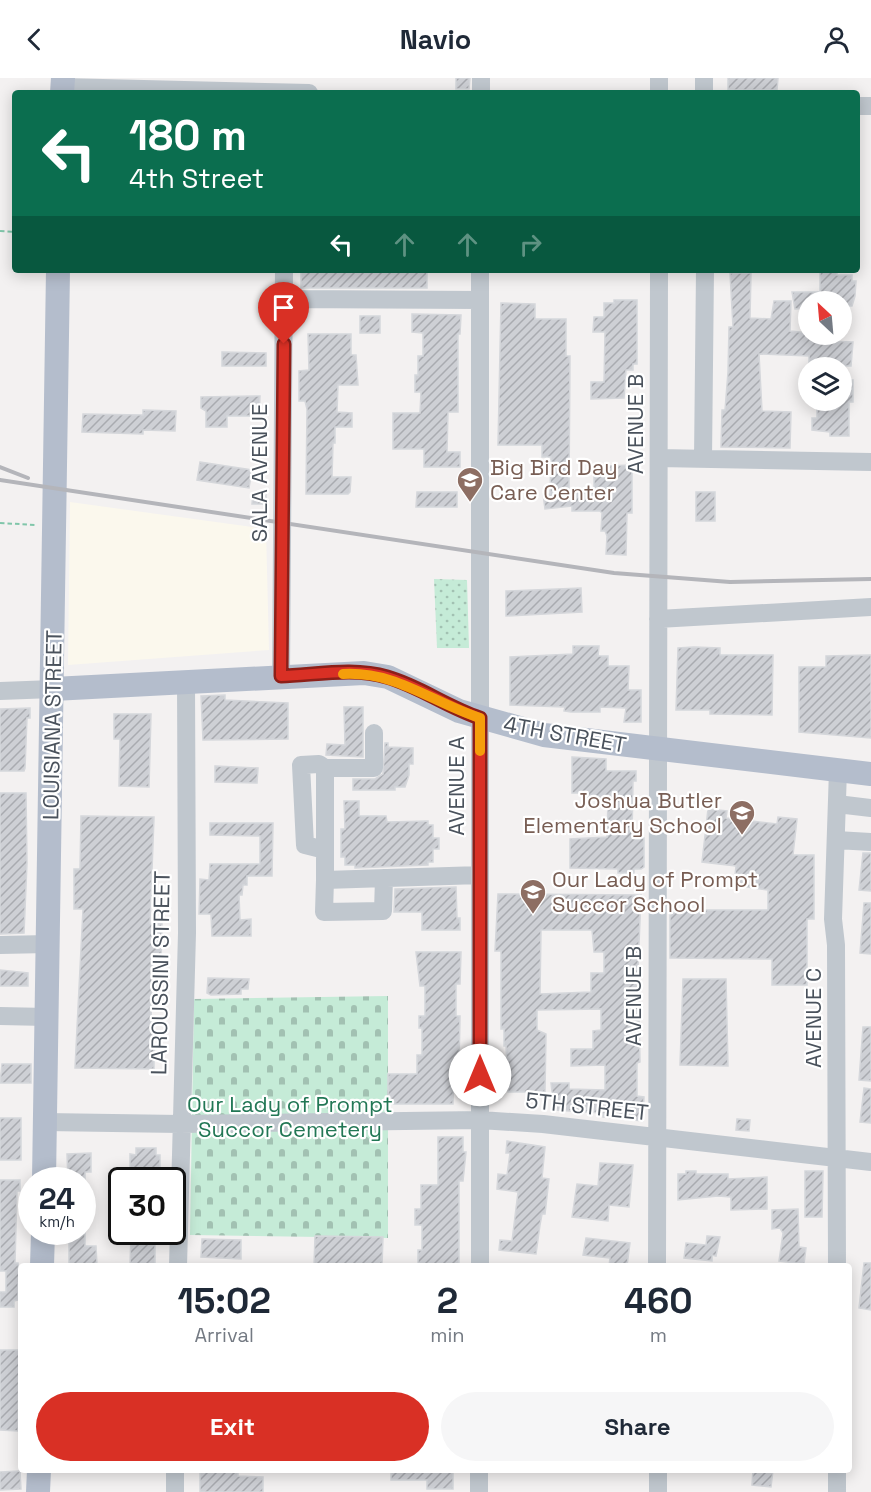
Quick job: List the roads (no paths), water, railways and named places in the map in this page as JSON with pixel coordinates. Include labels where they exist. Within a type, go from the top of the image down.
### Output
[{"type":"main road","name":"LOUISIANA STREET","points":[[44,1167],[58,273]]},
{"type":"main road","name":"4TH STREET","points":[[53,688],[364,673],[388,677],[459,711],[544,735],[871,774]]},
{"type":"main road","points":[[42,1263],[43,1245]]},
{"type":"main road","points":[[38,1492],[39,1473]]},
{"type":"street","points":[[62,86],[139,90]]},
{"type":"street","name":"SALA AVENUE","points":[[281,676],[284,273]]},
{"type":"street","name":"AVENUE A","points":[[480,273],[480,1263]]},
{"type":"street","name":"AVENUE B","points":[[657,1263],[659,273]]},
{"type":"street","points":[[703,459],[705,273]]},
{"type":"street","points":[[284,299],[480,300]]},
{"type":"street","points":[[659,459],[871,462]]},
{"type":"street","points":[[658,619],[871,607]]},
{"type":"street","name":"LAROUSSINI STREET","points":[[178,1263],[180,1124],[187,933],[186,681]]},
{"type":"street","points":[[0,691],[53,688]]},
{"type":"street","points":[[325,850],[305,845],[301,765],[319,764],[325,768],[374,768],[374,734]]},
{"type":"street","points":[[325,768],[324,912],[383,911],[384,878]]},
{"type":"street","name":"AVENUE C","points":[[837,1263],[836,945],[833,919],[838,770]]},
{"type":"street","points":[[837,804],[871,808]]},
{"type":"street","points":[[836,840],[871,842]]},
{"type":"street","points":[[325,880],[480,875]]},
{"type":"street","points":[[0,945],[48,944]]},
{"type":"street","points":[[0,1016],[47,1017]]},
{"type":"street","name":"5TH STREET","points":[[45,1122],[180,1124],[480,1120],[657,1137],[871,1162]]},
{"type":"street","points":[[175,1473],[175,1492]]},
{"type":"street","points":[[479,1473],[479,1492]]},
{"type":"street","points":[[658,1473],[658,1492]]},
{"type":"street","points":[[837,1473],[837,1492]]},
{"type":"railway","points":[[0,467],[28,478]]},
{"type":"railway","points":[[0,480],[614,573],[730,582],[871,579]]},
{"type":"place","name":"Big Bird Day Care Center","points":[[470,503]]},
{"type":"place","name":"Joshua Butler Elementary School","points":[[742,836]]},
{"type":"place","name":"Our Lady of Prompt Succor School","points":[[533,915]]},
{"type":"park label","name":"Our Lady of Prompt Succor Cemetery","points":[[290,1116]]}]
